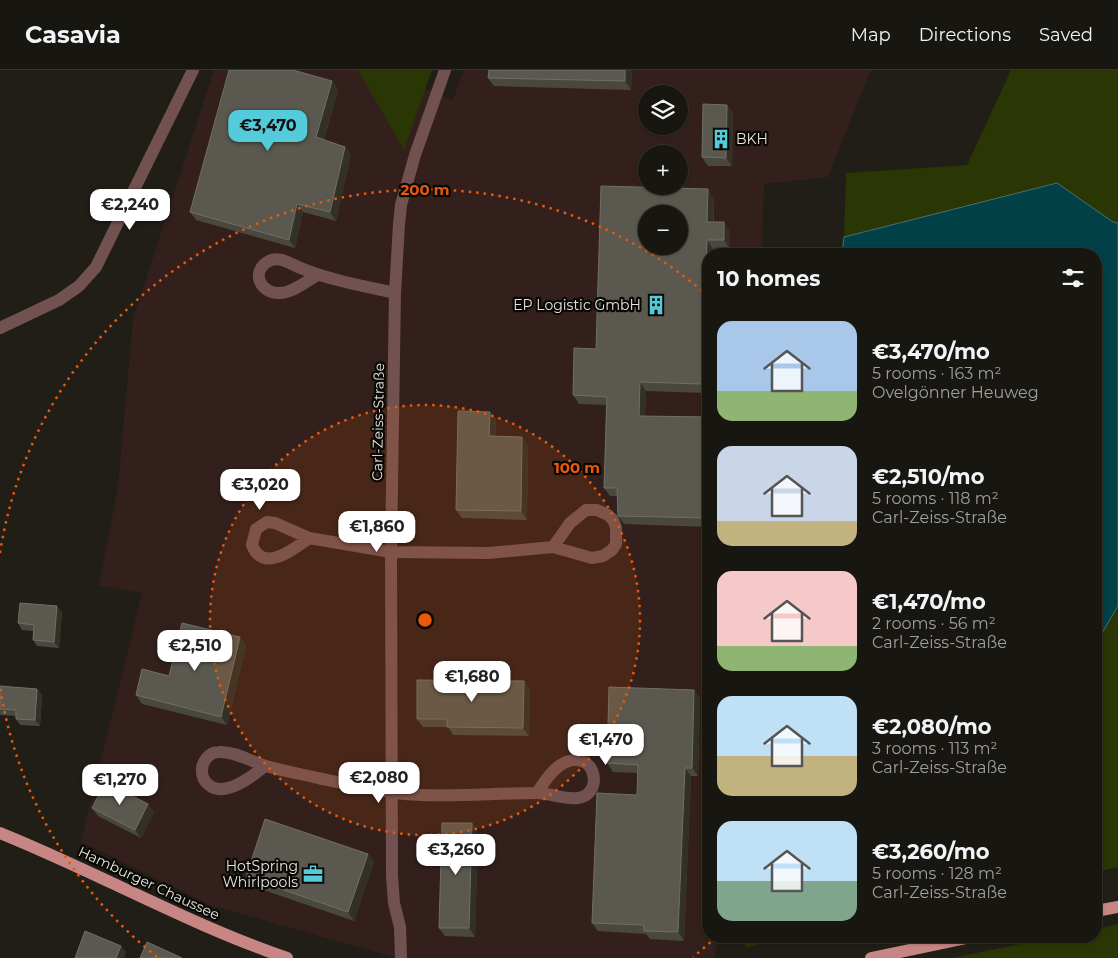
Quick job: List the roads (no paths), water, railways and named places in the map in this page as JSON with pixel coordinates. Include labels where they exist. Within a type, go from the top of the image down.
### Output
[{"type":"main road","name":"Hamburger Chaussee","points":[[0,833],[67,862],[191,921],[287,958]]},
{"type":"main road","points":[[1102,910],[1118,907]]},
{"type":"main road","points":[[871,958],[943,943]]},
{"type":"street","points":[[0,328],[59,300],[79,286],[96,268],[194,70]]},
{"type":"street","name":"Carl-Zeiss-Straße","points":[[401,958],[400,927],[394,903],[392,876],[391,552],[395,293],[401,205],[415,155],[445,70]]},
{"type":"street","points":[[318,275],[395,293]]},
{"type":"street","points":[[309,538],[391,552],[488,553],[553,547],[592,558],[603,556],[612,550],[616,544],[616,527],[608,515],[597,510],[586,510],[570,523],[553,547]]},
{"type":"street","points":[[266,766],[254,775],[226,790],[210,787],[204,781],[202,773],[205,759],[211,754],[220,752],[232,754],[266,766],[370,789],[414,795],[537,793]]},
{"type":"water","points":[[1057,183],[1113,222],[1118,223],[1118,606],[1102,633],[1102,248],[843,248],[844,237]]},
{"type":"place","name":"BKH","points":[[721,139]]},
{"type":"place","name":"EP Logistic GmbH","points":[[656,305]]},
{"type":"place","name":"HotSpring Whirlpools","points":[[313,874]]}]
